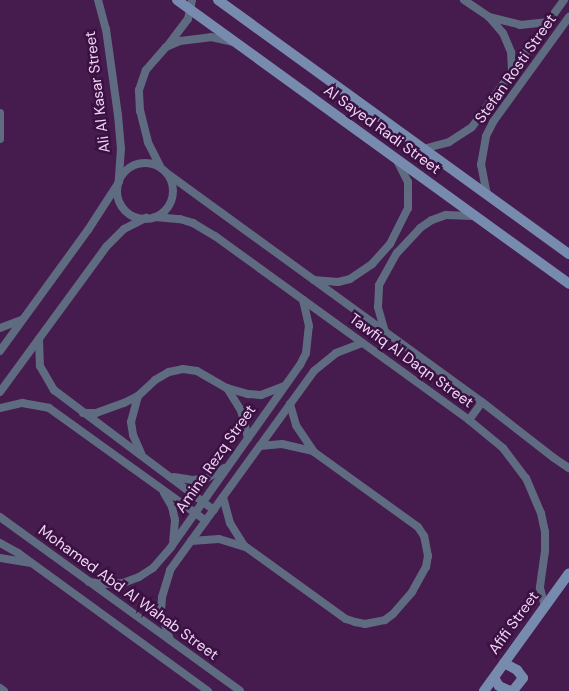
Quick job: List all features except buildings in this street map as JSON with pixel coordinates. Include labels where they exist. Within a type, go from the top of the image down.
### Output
[{"type":"street","name":"Ali Al Kasar Street","points":[[98,0],[106,29],[118,116],[120,148],[119,181]]},
{"type":"street","name":"Al Sayed Radi Street","points":[[177,0],[191,5],[241,46],[569,284]]},
{"type":"street","name":"Al Sayed Radi Street","points":[[218,0],[569,254]]},
{"type":"street","points":[[464,0],[490,17],[520,25],[549,22]]},
{"type":"street","name":"Stefan Rosti Street","points":[[423,149],[449,142],[472,127],[564,0]]},
{"type":"street","points":[[0,392],[106,246],[124,229],[146,218],[155,217],[168,207],[172,199],[172,182],[168,174],[161,168],[148,142],[138,101],[139,90],[146,70],[183,27],[191,5]]},
{"type":"street","points":[[490,17],[508,42],[512,73]]},
{"type":"street","name":"Stefan Rosti Street","points":[[487,195],[481,165],[486,136],[493,122],[569,17]]},
{"type":"street","points":[[166,47],[188,39],[211,37],[241,46]]},
{"type":"street","points":[[0,113],[0,139]]},
{"type":"street","points":[[313,280],[338,282],[350,279],[372,264],[390,244],[404,220],[410,195],[403,169],[396,158]]},
{"type":"street","points":[[0,351],[92,224],[130,167],[145,163],[161,168]]},
{"type":"street","name":"Tawfiq Al Daqn Street","points":[[168,174],[482,402],[569,468]]},
{"type":"street","points":[[119,181],[117,191],[123,207],[129,213],[146,218]]},
{"type":"street","points":[[384,332],[378,307],[379,284],[398,253],[420,228],[432,220],[461,214],[476,216]]},
{"type":"street","name":"Tawfiq Al Daqn Street","points":[[155,217],[180,219],[204,229],[469,420],[516,462],[535,494],[545,532],[545,551],[540,588],[545,606]]},
{"type":"street","name":"Amina Rezq Street","points":[[89,582],[123,583],[139,577],[153,568],[171,547],[300,365],[309,339],[309,326],[303,300]]},
{"type":"street","points":[[0,328],[23,319]]},
{"type":"street","points":[[39,339],[40,366],[54,390],[214,510]]},
{"type":"street","name":"Amina Rezq Street","points":[[170,640],[161,612],[163,590],[170,570],[290,404],[324,361],[342,350],[362,343]]},
{"type":"street","points":[[83,413],[110,409],[138,396],[155,380],[169,372],[183,369],[197,371],[227,388],[248,394],[261,395],[285,386]]},
{"type":"street","points":[[227,388],[245,419],[248,438]]},
{"type":"street","points":[[138,396],[132,429],[137,448],[144,458]]},
{"type":"street","points":[[469,420],[482,402]]},
{"type":"street","points":[[0,408],[22,403],[49,408],[206,521]]},
{"type":"street","points":[[191,541],[219,539],[246,547],[346,619],[355,622],[365,624],[384,620],[393,614],[412,592],[426,567],[428,556],[424,536],[418,527],[314,452],[300,435],[290,404]]},
{"type":"street","points":[[260,446],[282,444],[314,452]]},
{"type":"street","points":[[167,475],[193,480],[219,472],[230,464]]},
{"type":"street","points":[[158,486],[172,507],[176,520],[171,547]]},
{"type":"street","points":[[223,497],[230,523],[246,547]]},
{"type":"street","name":"Mohamed Abd Al Wahab Street","points":[[0,518],[240,691]]},
{"type":"street","points":[[0,543],[33,564],[208,691]]},
{"type":"street","points":[[0,558],[33,564]]},
{"type":"street","name":"Afifi Street","points":[[484,691],[569,573]]},
{"type":"street","points":[[494,678],[499,686],[511,691],[523,678],[517,670],[504,663]]},
{"type":"street","points":[[0,688],[4,691]]}]
